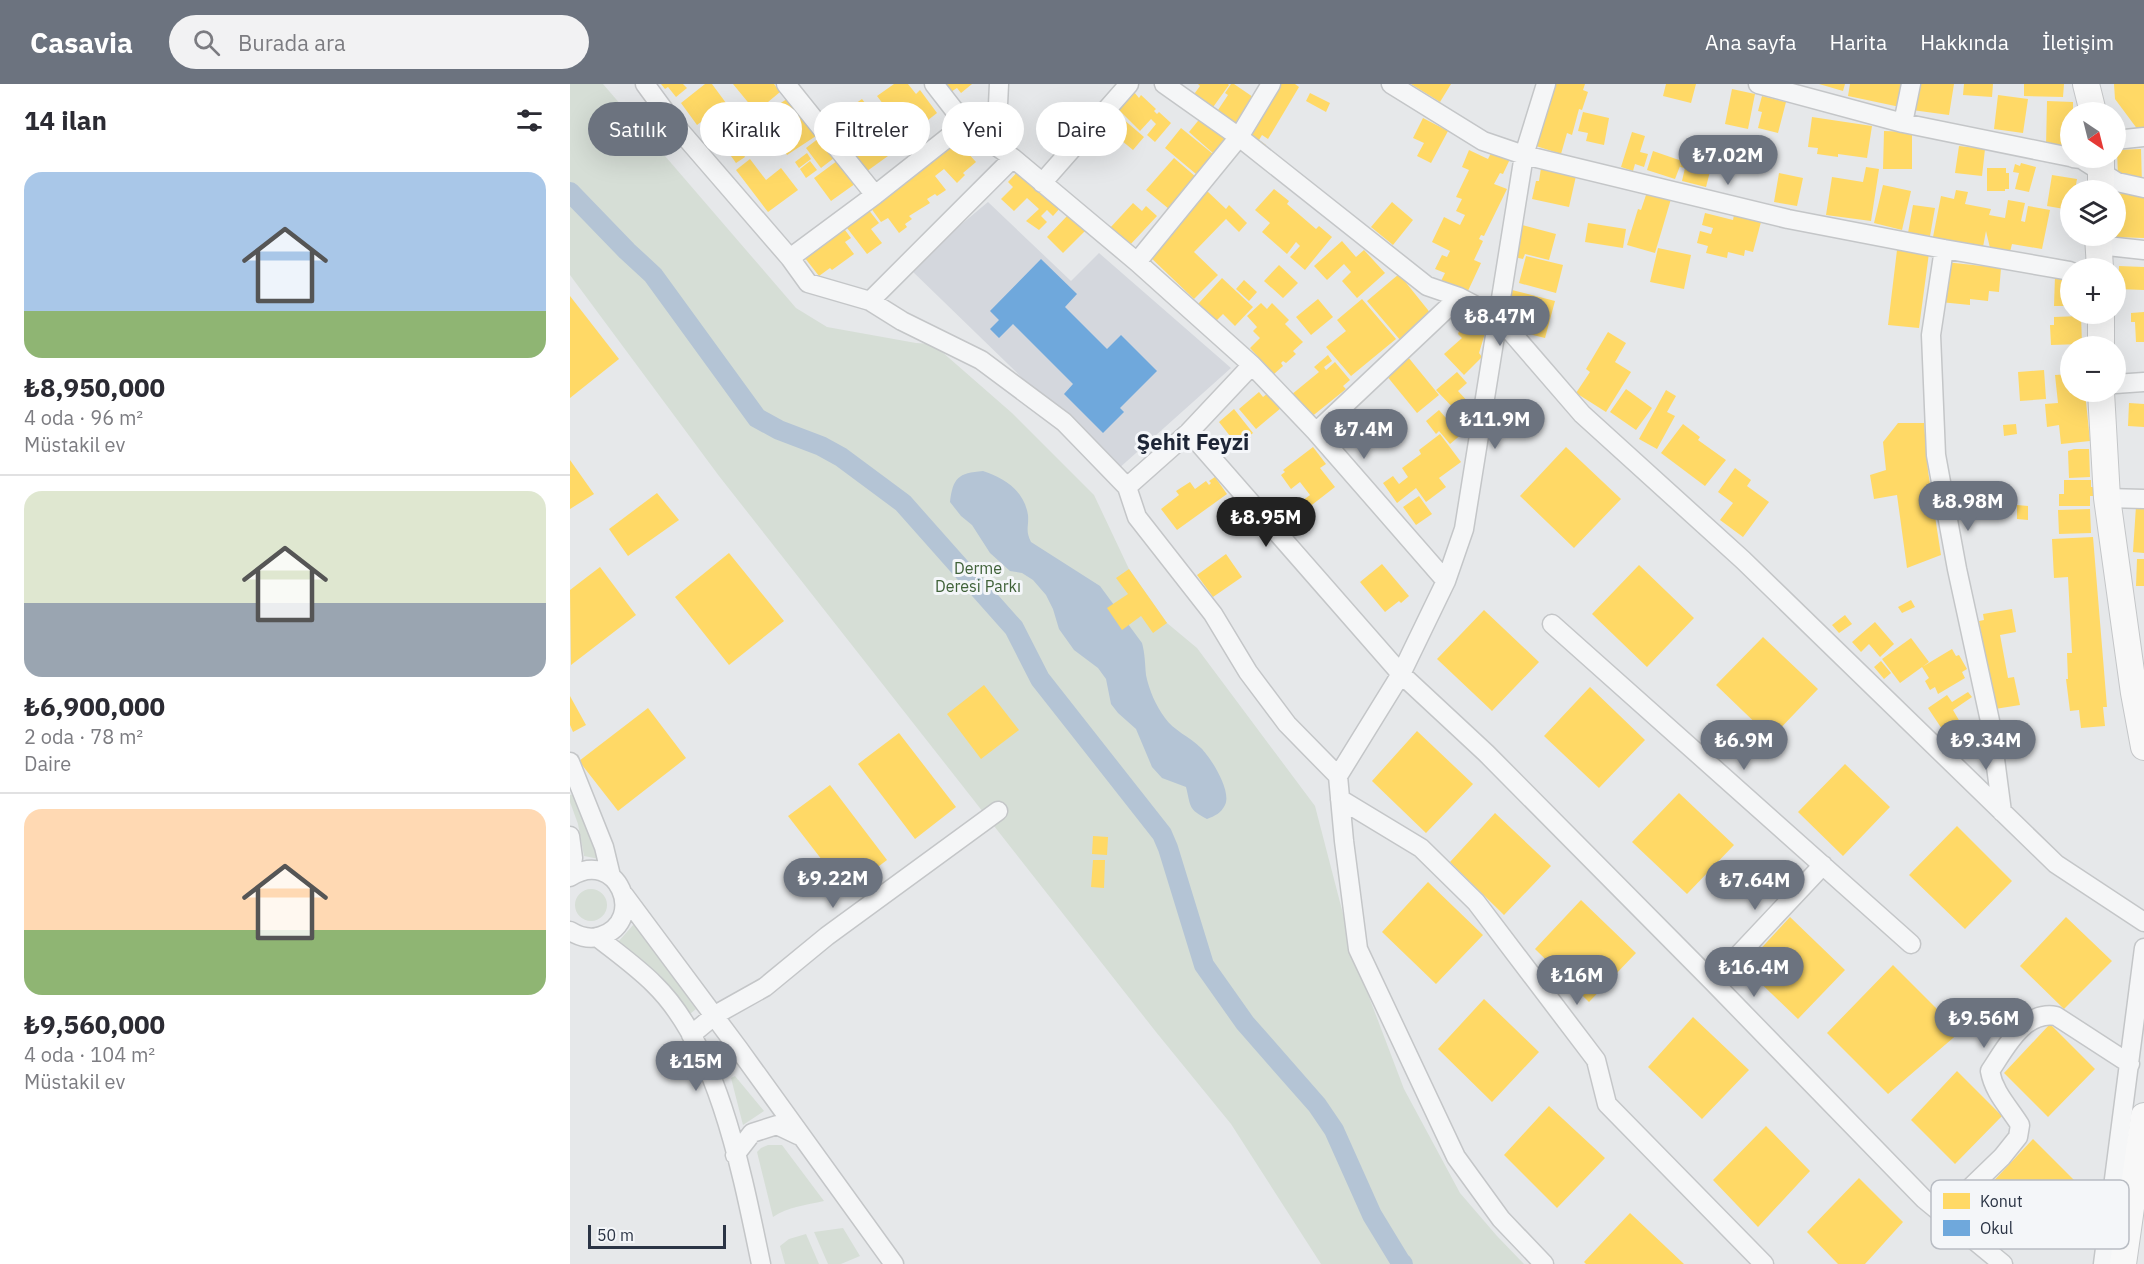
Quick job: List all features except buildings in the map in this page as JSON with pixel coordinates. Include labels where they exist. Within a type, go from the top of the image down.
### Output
[{"type":"street","points":[[645,84],[675,125],[790,258],[808,283],[870,301],[902,321],[981,360],[1064,422],[1127,487],[1137,517],[1214,614],[1248,672],[1287,724],[1338,776]]},
{"type":"street","points":[[786,84],[875,195]]},
{"type":"street","points":[[934,84],[948,102]]},
{"type":"street","points":[[998,102],[999,84]]},
{"type":"street","points":[[1042,183],[1129,84]]},
{"type":"street","points":[[1164,84],[1239,137],[1427,286],[1459,297],[1499,318],[1582,414],[1760,576],[2056,864],[2144,922]]},
{"type":"street","points":[[1137,262],[1239,137],[1271,84]]},
{"type":"street","points":[[1391,84],[1484,141],[1524,155],[1788,219],[2060,269]]},
{"type":"street","points":[[1544,1264],[1501,1219],[1456,1157],[1358,949],[1338,776],[1401,674],[1446,581],[1464,529],[1524,155],[1546,84]]},
{"type":"street","points":[[1758,84],[1903,123],[2060,155]]},
{"type":"street","points":[[1903,123],[1911,84]]},
{"type":"street","points":[[2086,84],[2090,102]]},
{"type":"street","points":[[2126,139],[2144,137]]},
{"type":"street","points":[[790,258],[942,142]]},
{"type":"street","points":[[1010,156],[1137,262],[1252,365],[1316,432],[1446,581]]},
{"type":"street","points":[[870,301],[1013,158]]},
{"type":"street","points":[[2101,174],[2117,182],[2144,188]]},
{"type":"street","points":[[1944,249],[1931,335],[1936,455],[1957,569],[1990,721],[2002,812]]},
{"type":"street","points":[[2099,250],[2144,250]]},
{"type":"street","points":[[1316,432],[1459,297]]},
{"type":"street","points":[[1127,487],[1189,432],[1252,365]]},
{"type":"street","points":[[2126,383],[2144,382]]},
{"type":"street","points":[[2102,402],[2107,498],[2139,693],[2144,747]]},
{"type":"street","points":[[1189,432],[1401,674],[1486,753],[1931,1205]]},
{"type":"street","points":[[2107,498],[2144,499]]},
{"type":"street","points":[[1552,624],[1911,944]]},
{"type":"street","points":[[570,762],[604,847],[611,876]]},
{"type":"street","points":[[1340,799],[1420,848],[1476,902],[1596,1060],[1607,1104],[1764,1264]]},
{"type":"street","points":[[691,1035],[714,1016],[765,987],[827,936],[998,811]]},
{"type":"street","points":[[570,836],[573,858],[570,870]]},
{"type":"street","points":[[1713,982],[1823,866]]},
{"type":"street","points":[[570,877],[589,869],[601,871],[611,876],[619,884],[624,895],[894,1264]]},
{"type":"street","points":[[572,934],[597,937],[607,934],[616,927],[622,917],[625,906],[624,895]]},
{"type":"street","points":[[597,937],[654,983],[673,1006],[691,1035],[716,1092],[735,1155],[761,1264]]},
{"type":"street","points":[[2114,1180],[2144,948]]},
{"type":"street","points":[[1978,1180],[2002,1157],[2018,1137],[2020,1125],[1992,1083],[1990,1071],[2020,1028],[2034,1019],[2050,1015],[2056,1016],[2130,1064]]},
{"type":"street","points":[[2129,1222],[2144,1116]]},
{"type":"street","points":[[735,1155],[752,1133],[777,1125],[802,1137]]},
{"type":"street","points":[[1984,1249],[2003,1264]]},
{"type":"street","points":[[2103,1264],[2105,1249]]},
{"type":"street","points":[[2123,1264],[2125,1249]]},
{"type":"shaded area","points":[[988,202],[1071,281],[1099,253],[1231,368],[1117,470],[909,268]]},
{"type":"green space","name":"Derme Deresi Parkı","points":[[570,84],[603,84],[619,102],[588,102],[588,156],[665,156],[796,308],[827,327],[933,344],[1012,413],[1094,495],[1129,569],[1167,623],[1197,648],[1315,806],[1355,960],[1404,1089],[1460,1193],[1524,1264],[1321,1264],[1231,1124],[1156,1032],[719,476],[570,275]]},
{"type":"green space","points":[[574,794],[599,859],[584,856],[578,824],[570,802],[570,795]]},
{"type":"green space","points":[[591,889],[602,894],[607,905],[602,916],[591,921],[580,916],[575,905],[580,894]]},
{"type":"green space","points":[[634,924],[696,1009],[690,1014],[661,976],[618,942]]},
{"type":"green space","points":[[735,1076],[764,1111],[743,1125],[731,1078]]},
{"type":"green space","points":[[768,1145],[782,1145],[824,1201],[791,1209],[773,1217],[757,1152]]},
{"type":"green space","points":[[843,1228],[860,1256],[841,1264],[828,1264],[814,1232]]},
{"type":"green space","points":[[806,1234],[819,1264],[785,1264],[780,1246],[789,1239]]},
{"type":"water","points":[[983,471],[1005,481],[1018,492],[1026,506],[1031,542],[1100,586],[1142,643],[1147,681],[1153,698],[1172,726],[1197,744],[1205,753],[1223,783],[1226,799],[1225,805],[1218,814],[1207,819],[1196,813],[1190,803],[1186,787],[1162,778],[1152,767],[1136,729],[1111,704],[1106,679],[1098,668],[1074,650],[1059,629],[1046,595],[1033,580],[1022,573],[1010,571],[990,553],[972,525],[950,502],[953,487],[958,478],[968,473]]},
{"type":"waterway","points":[[570,192],[653,275],[757,418],[841,457],[903,503],[1014,628],[1040,679],[1162,834],[1204,965],[1245,1023],[1317,1105],[1334,1130],[1372,1215],[1403,1264]]},
{"type":"district","name":"Şehit Feyzi","points":[[1193,442]]}]
